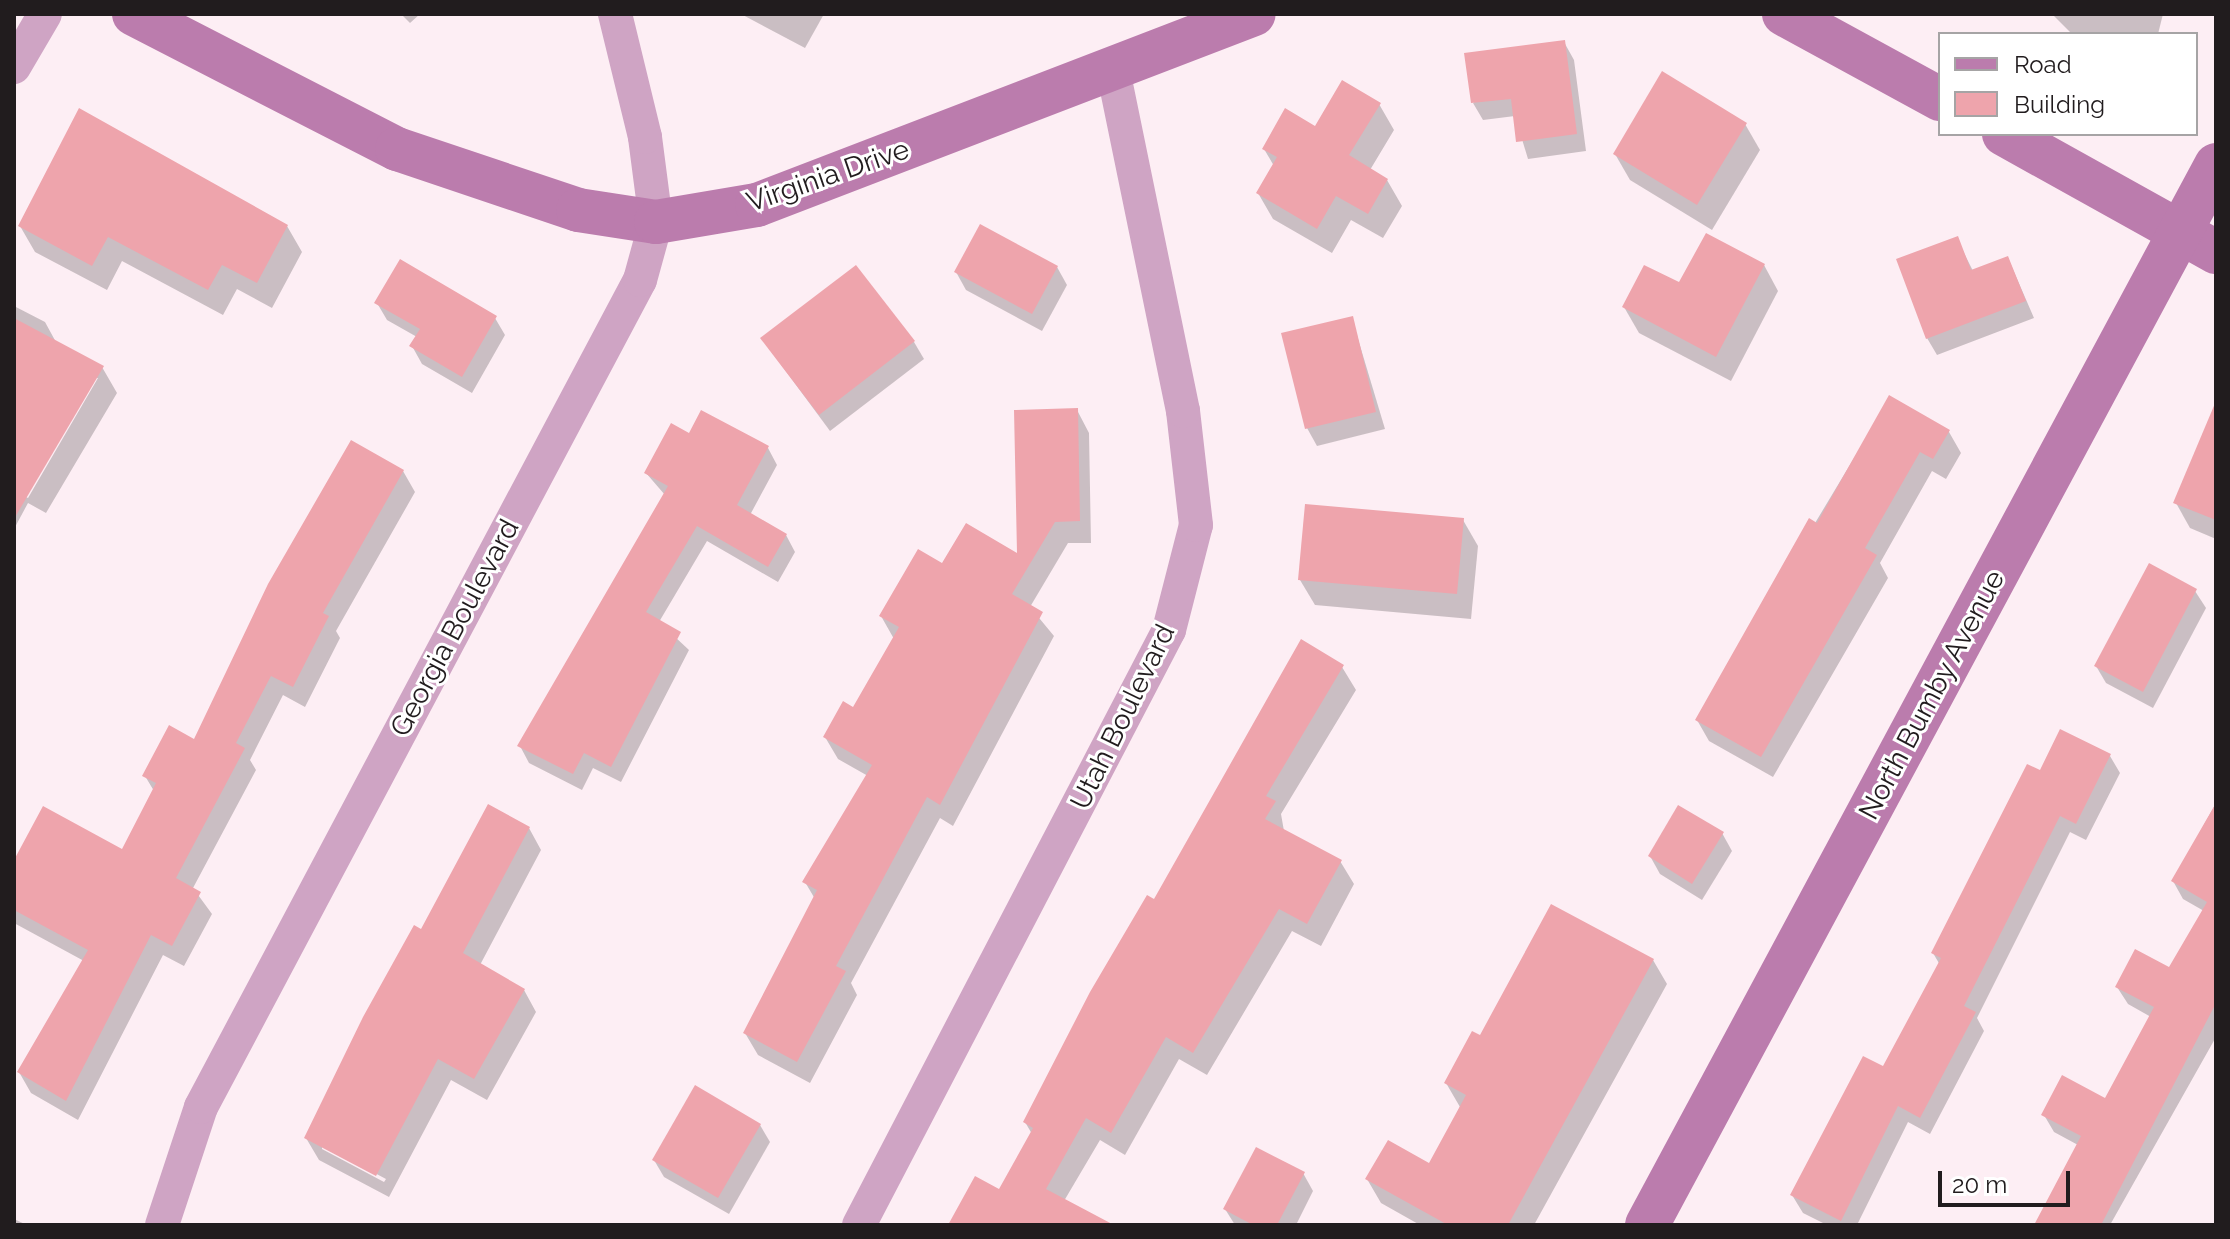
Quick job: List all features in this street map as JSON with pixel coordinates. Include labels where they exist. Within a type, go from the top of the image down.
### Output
[{"type":"street","points":[[14,67],[45,14]]},
{"type":"street","name":"Virginia Drive","points":[[134,14],[397,149],[578,210],[656,222],[757,205],[1254,14]]},
{"type":"street","name":"Georgia Boulevard","points":[[162,1225],[201,1107],[640,280],[656,222],[645,137],[615,14]]},
{"type":"street","points":[[1784,14],[1938,98]]},
{"type":"street","name":"Utah Boulevard","points":[[859,1225],[1169,630],[1196,525],[1183,411],[1113,70]]},
{"type":"street","points":[[2008,136],[2199,241]]},
{"type":"street","name":"North Bumby Avenue","points":[[1647,1225],[2199,241],[2216,165]]},
{"type":"building","points":[[1565,40],[1577,134],[1516,142],[1511,99],[1471,103],[1464,53]]},
{"type":"building","points":[[1662,71],[1747,123],[1697,205],[1613,154]]},
{"type":"building","points":[[1342,80],[1381,103],[1349,155],[1388,179],[1368,214],[1336,196],[1317,229],[1256,193],[1277,157],[1262,149],[1285,108],[1315,126]]},
{"type":"building","points":[[79,108],[288,225],[257,283],[222,265],[208,290],[108,237],[92,266],[18,226]]},
{"type":"building","points":[[980,224],[1058,266],[1032,314],[954,272]]},
{"type":"building","points":[[1706,233],[1765,264],[1716,357],[1622,307],[1644,265],[1679,282]]},
{"type":"building","points":[[1958,236],[1971,270],[2008,256],[2026,301],[1926,339],[1896,259]]},
{"type":"building","points":[[400,259],[497,316],[462,377],[409,346],[420,329],[374,303]]},
{"type":"building","points":[[856,265],[915,341],[819,415],[760,338]]},
{"type":"building","points":[[1353,316],[1376,412],[1305,429],[1281,333]]},
{"type":"building","points":[[14,318],[104,366],[14,519]]},
{"type":"building","points":[[1889,395],[1950,430],[1933,459],[1920,452],[1865,548],[1877,555],[1761,757],[1695,720],[1809,518],[1817,523]]},
{"type":"building","points":[[2216,401],[2216,520],[2173,503]]},
{"type":"building","points":[[1078,408],[1080,521],[1055,522],[1012,594],[1043,612],[940,805],[927,797],[836,966],[846,971],[797,1062],[743,1033],[817,890],[802,882],[872,765],[823,737],[843,701],[853,707],[899,627],[879,616],[918,549],[942,563],[966,523],[1017,553],[1014,410]]},
{"type":"building","points":[[701,410],[769,446],[737,505],[787,534],[768,567],[697,526],[646,612],[681,632],[611,767],[584,753],[573,774],[517,746],[668,486],[644,473],[671,423],[689,433]]},
{"type":"building","points":[[351,440],[404,470],[323,613],[329,616],[293,687],[271,676],[236,743],[245,748],[176,878],[201,892],[172,946],[151,935],[66,1101],[17,1072],[88,950],[14,910],[14,860],[43,806],[122,849],[156,783],[142,776],[169,725],[194,739],[268,584]]},
{"type":"building","points":[[1305,504],[1464,518],[1457,594],[1298,580]]},
{"type":"building","points":[[2149,563],[2197,589],[2143,692],[2094,666]]},
{"type":"building","points":[[1301,639],[1344,665],[1266,796],[1276,801],[1265,819],[1342,860],[1307,924],[1279,909],[1193,1053],[1166,1037],[1111,1133],[1086,1118],[1046,1189],[1114,1225],[948,1225],[975,1176],[999,1189],[1033,1128],[1023,1122],[1090,992],[1147,895],[1154,899]]},
{"type":"building","points":[[2060,729],[2111,754],[2076,824],[2060,816],[1964,1006],[1976,1012],[1920,1118],[1898,1106],[1841,1221],[1790,1195],[1863,1056],[1883,1066],[1941,958],[1931,953],[2027,764],[2040,770]]},
{"type":"building","points":[[2216,803],[2216,1003],[2101,1225],[2034,1225],[2081,1136],[2041,1115],[2062,1075],[2105,1098],[2154,1007],[2115,987],[2135,949],[2169,967],[2207,902],[2171,881]]},
{"type":"building","points":[[488,804],[530,827],[463,953],[525,989],[474,1079],[438,1059],[376,1176],[304,1138],[363,1017],[414,925],[421,929]]},
{"type":"building","points":[[1678,805],[1724,832],[1692,884],[1648,856]]},
{"type":"building","points":[[1551,904],[1654,959],[1508,1225],[1448,1225],[1365,1179],[1388,1140],[1429,1163],[1466,1095],[1444,1083],[1472,1031],[1480,1035]]},
{"type":"building","points":[[695,1085],[761,1124],[718,1198],[652,1160]]},
{"type":"building","points":[[1256,1147],[1305,1172],[1277,1225],[1253,1225],[1223,1209]]}]
